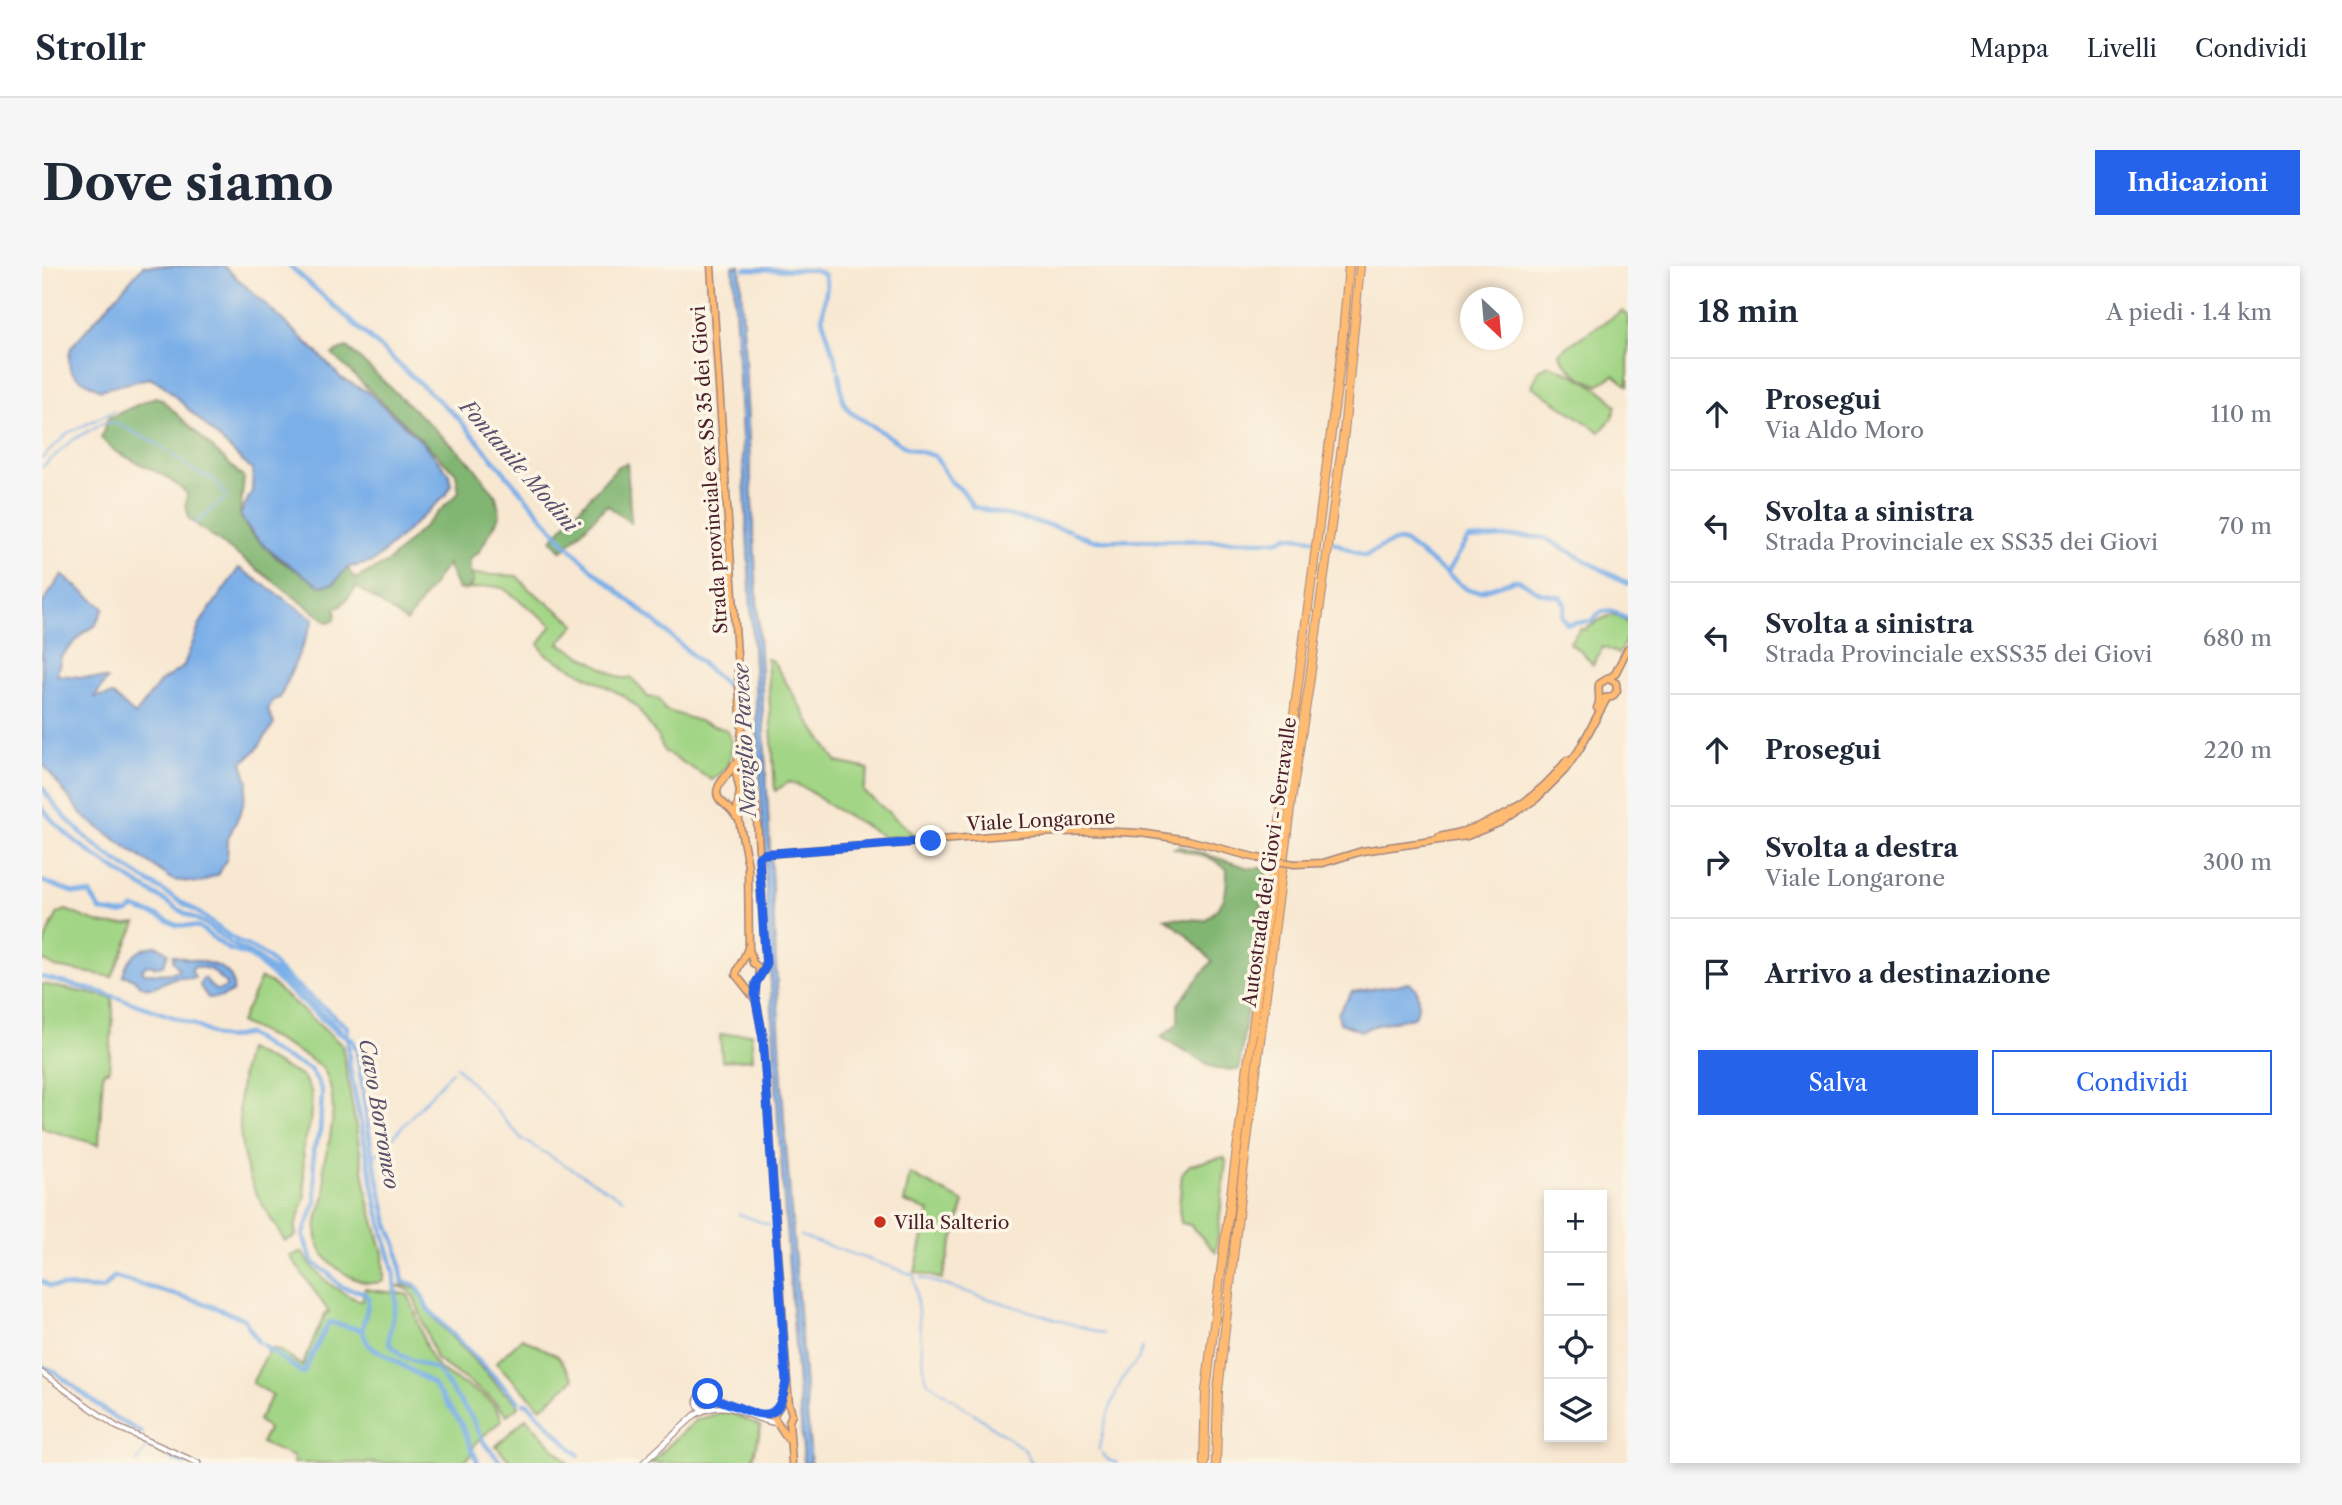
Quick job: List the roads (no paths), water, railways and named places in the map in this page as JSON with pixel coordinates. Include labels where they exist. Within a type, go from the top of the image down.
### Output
[{"type":"highway","name":"Autostrada dei Giovi - Serravalle","points":[[1204,1463],[1206,1391],[1212,1340],[1341,356],[1349,266]]},
{"type":"highway","name":"Autostrada dei Giovi - Serravalle","points":[[1216,1463],[1218,1391],[1237,1220],[1291,801],[1310,685],[1344,432],[1360,266]]},
{"type":"main road","name":"Strada provinciale ex SS 35 dei Giovi","points":[[711,266],[741,730],[736,776],[739,788],[737,810],[748,866],[749,939],[753,963],[760,974]]},
{"type":"main road","points":[[1618,670],[1599,684],[1598,689],[1604,697],[1617,691],[1618,670],[1628,648]]},
{"type":"main road","points":[[1607,678],[1616,683]]},
{"type":"main road","name":"Viale Longarone","points":[[763,854],[1096,831],[1176,838],[1257,858],[1295,863],[1323,863],[1362,851],[1463,832],[1516,808],[1548,782],[1570,756],[1604,697]]},
{"type":"main road","name":"Strada provinciale ex SS 35 dei Giovi","points":[[738,756],[732,770],[720,783],[717,794],[732,810],[740,826]]},
{"type":"main road","points":[[720,783],[729,780],[755,804],[759,851],[763,854],[759,859],[766,966],[756,983],[755,1001],[763,1038],[786,1381],[792,1417],[789,1422],[792,1463]]},
{"type":"main road","points":[[723,802],[731,803],[738,799]]},
{"type":"main road","name":"Strada provinciale ex SS 35 dei Giovi","points":[[746,986],[738,981],[736,975],[737,969],[743,963],[749,939]]},
{"type":"main road","points":[[743,963],[753,963]]},
{"type":"main road","points":[[755,1001],[746,986],[756,983]]},
{"type":"main road","points":[[786,1381],[779,1406],[773,1413],[790,1444]]},
{"type":"main road","points":[[779,1406],[790,1409]]},
{"type":"main road","points":[[778,1424],[789,1422]]},
{"type":"street","points":[[42,1373],[117,1427],[198,1463]]},
{"type":"street","points":[[693,1417],[698,1398],[702,1394],[755,1415],[773,1413]]},
{"type":"street","points":[[707,1410],[714,1403],[712,1397]]},
{"type":"street","points":[[697,1403],[700,1408],[707,1410]]},
{"type":"street","points":[[643,1463],[693,1417],[707,1410],[726,1406],[758,1420],[778,1424]]},
{"type":"water","points":[[143,266],[224,266],[341,378],[368,392],[422,442],[449,473],[451,485],[447,494],[373,562],[347,568],[333,584],[320,586],[275,555],[247,527],[240,515],[252,491],[253,471],[162,384],[149,378],[100,390],[71,370],[71,347]]},
{"type":"water","points":[[733,266],[740,266],[784,1121],[811,1463],[804,1463],[778,1121]]},
{"type":"water","points":[[239,568],[314,619],[280,698],[273,700],[268,710],[274,724],[257,749],[242,763],[248,781],[242,809],[228,838],[227,858],[219,874],[199,883],[173,880],[84,817],[42,763],[42,604],[62,575],[104,608],[95,626],[84,632],[61,657],[57,675],[107,679],[95,697],[113,695],[135,715],[160,682],[183,667],[201,622]]},
{"type":"water","points":[[158,946],[168,953],[164,964],[158,967],[147,965],[142,970],[144,973],[167,973],[179,969],[173,961],[173,955],[221,968],[228,973],[233,991],[222,997],[208,998],[200,986],[202,979],[205,978],[217,990],[226,987],[226,984],[212,970],[195,966],[191,970],[195,978],[177,977],[150,987],[123,976],[134,955],[145,948]]},
{"type":"water","points":[[1409,983],[1416,988],[1418,999],[1418,1007],[1413,1017],[1361,1031],[1340,1023],[1338,1013],[1352,992]]},
{"type":"waterway","name":"Fontanile Modini","points":[[290,266],[458,418],[564,542],[595,572],[726,685]]},
{"type":"waterway","points":[[745,269],[814,270],[824,274],[827,284],[822,318],[838,368]]},
{"type":"waterway","points":[[839,373],[843,401],[850,412],[907,448],[935,456],[950,481],[963,491],[973,507],[1069,530]]},
{"type":"waterway","points":[[42,458],[68,433],[114,411]]},
{"type":"waterway","points":[[42,467],[74,439],[103,423],[116,423],[159,445],[196,472],[215,480],[227,497],[195,524]]},
{"type":"waterway","points":[[1073,532],[1092,540],[1277,541],[1287,536],[1313,539]]},
{"type":"waterway","points":[[1447,573],[1468,539],[1523,536],[1545,538],[1628,584]]},
{"type":"waterway","points":[[1333,542],[1365,556],[1390,543],[1405,542],[1468,590],[1481,591],[1515,580],[1521,581],[1540,593],[1561,597],[1565,605],[1562,616],[1567,624],[1592,621],[1606,611],[1615,612],[1628,620]]},
{"type":"waterway","name":"Cavo Borromeo","points":[[42,787],[74,826],[112,858],[196,911],[231,937],[263,955],[347,1027],[349,1064],[378,1210],[394,1273],[396,1302],[389,1336],[390,1344],[402,1356],[437,1370],[472,1418],[484,1443],[502,1463]]},
{"type":"waterway","points":[[42,808],[71,837],[109,866],[258,958],[342,1033]]},
{"type":"waterway","points":[[42,881],[74,893],[90,894],[101,911],[123,914],[134,908],[176,925],[199,927],[228,949],[250,956],[337,1032],[352,1039],[357,1051],[371,1147],[388,1224],[397,1247],[403,1282],[418,1288],[428,1309],[518,1401]]},
{"type":"waterway","points":[[42,977],[104,993],[193,1024],[216,1036],[227,1038],[247,1034],[277,1054],[310,1069],[322,1092],[320,1132],[313,1151],[316,1201],[303,1235],[311,1258],[340,1286],[362,1292],[368,1297],[363,1327],[365,1339],[370,1346],[432,1383],[461,1423],[478,1463]]},
{"type":"waterway","points":[[456,1066],[523,1140],[623,1199]]},
{"type":"waterway","points":[[373,1155],[378,1154],[452,1071]]},
{"type":"waterway","points":[[739,1214],[769,1225]]},
{"type":"waterway","points":[[800,1236],[914,1275],[925,1377],[947,1395]]},
{"type":"waterway","points":[[42,1281],[49,1286],[103,1289],[114,1277],[204,1303],[244,1319],[258,1342]]},
{"type":"waterway","points":[[921,1278],[1104,1334]]},
{"type":"waterway","points":[[263,1345],[303,1373],[329,1322],[362,1330]]},
{"type":"waterway","points":[[1099,1450],[1105,1423],[1122,1380],[1140,1356],[1142,1347]]},
{"type":"waterway","points":[[42,1366],[55,1372],[112,1416],[142,1433]]},
{"type":"waterway","points":[[950,1397],[1024,1449],[1032,1463]]},
{"type":"waterway","points":[[524,1403],[579,1456]]},
{"type":"waterway","points":[[137,1463],[148,1446]]},
{"type":"waterway","points":[[148,1446],[184,1463]]},
{"type":"waterway","points":[[1102,1453],[1108,1460],[1117,1463]]},
{"type":"place","name":"Villa Salterio","points":[[880,1222]]},
{"type":"water label","name":"Naviglio Pavese","points":[[745,740]]}]
